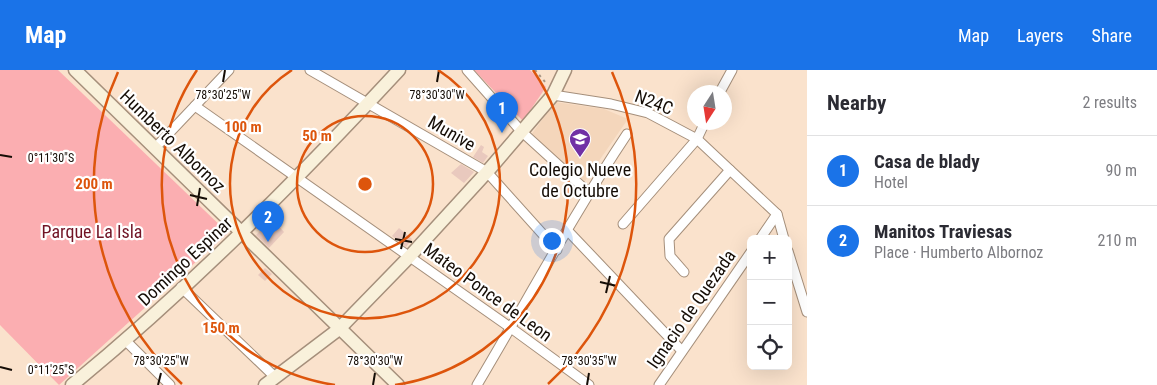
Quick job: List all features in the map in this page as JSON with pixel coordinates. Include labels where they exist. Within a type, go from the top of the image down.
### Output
[{"type":"street","points":[[155,148],[229,70]]},
{"type":"street","name":"Munive","points":[[310,70],[487,172],[558,250]]},
{"type":"street","name":"Domingo Espinar","points":[[72,385],[126,341],[242,232],[297,178],[399,70]]},
{"type":"street","points":[[467,70],[494,103],[521,131],[588,192]]},
{"type":"street","points":[[181,288],[270,381],[339,329],[410,256],[487,172],[521,131],[565,70]]},
{"type":"street","points":[[724,85],[732,70]]},
{"type":"street","name":"Humberto Albornoz","points":[[81,72],[155,148],[394,384]]},
{"type":"street","name":"N24C","points":[[551,91],[648,113],[697,139],[777,214]]},
{"type":"street","name":"Mateo Ponce de Leon","points":[[194,106],[410,256],[589,385]]},
{"type":"street","points":[[623,224],[697,139],[701,130]]},
{"type":"street","points":[[477,385],[558,250],[588,192],[627,134]]},
{"type":"street","points":[[684,272],[670,256],[668,239],[730,170]]},
{"type":"street","points":[[763,235],[777,214]]},
{"type":"street","points":[[777,214],[783,235]]},
{"type":"street","points":[[568,231],[682,350]]},
{"type":"street","name":"Ignacio de Quezada","points":[[659,385],[747,258]]},
{"type":"street","points":[[792,264],[807,312]]},
{"type":"street","points":[[126,341],[170,385]]},
{"type":"path","points":[[535,70],[551,91]]},
{"type":"shaded area","name":"Colegio Nueve de Octubre","points":[[555,102],[604,109],[628,119],[585,181],[531,135]]},
{"type":"green space","name":"Parque La Isla","points":[[0,70],[58,70],[228,233],[59,385],[0,325]]},
{"type":"green space","points":[[474,70],[530,70],[546,87],[523,121]]},
{"type":"building","points":[[481,145],[484,147],[482,152],[488,156],[483,163],[473,157]]},
{"type":"building","points":[[461,164],[474,172],[464,183],[451,173]]},
{"type":"building","points":[[276,223],[284,232],[269,248],[256,235],[264,227],[268,231]]},
{"type":"building","points":[[399,228],[412,239],[406,247],[392,236]]},
{"type":"building","points":[[265,268],[272,274],[265,281],[258,275]]},
{"type":"place","name":"Casa de blady","points":[[502,133]]},
{"type":"place","name":"Colegio Nueve de Octubre","points":[[580,158]]},
{"type":"place","name":"Manitos Traviesas","points":[[268,242]]}]
